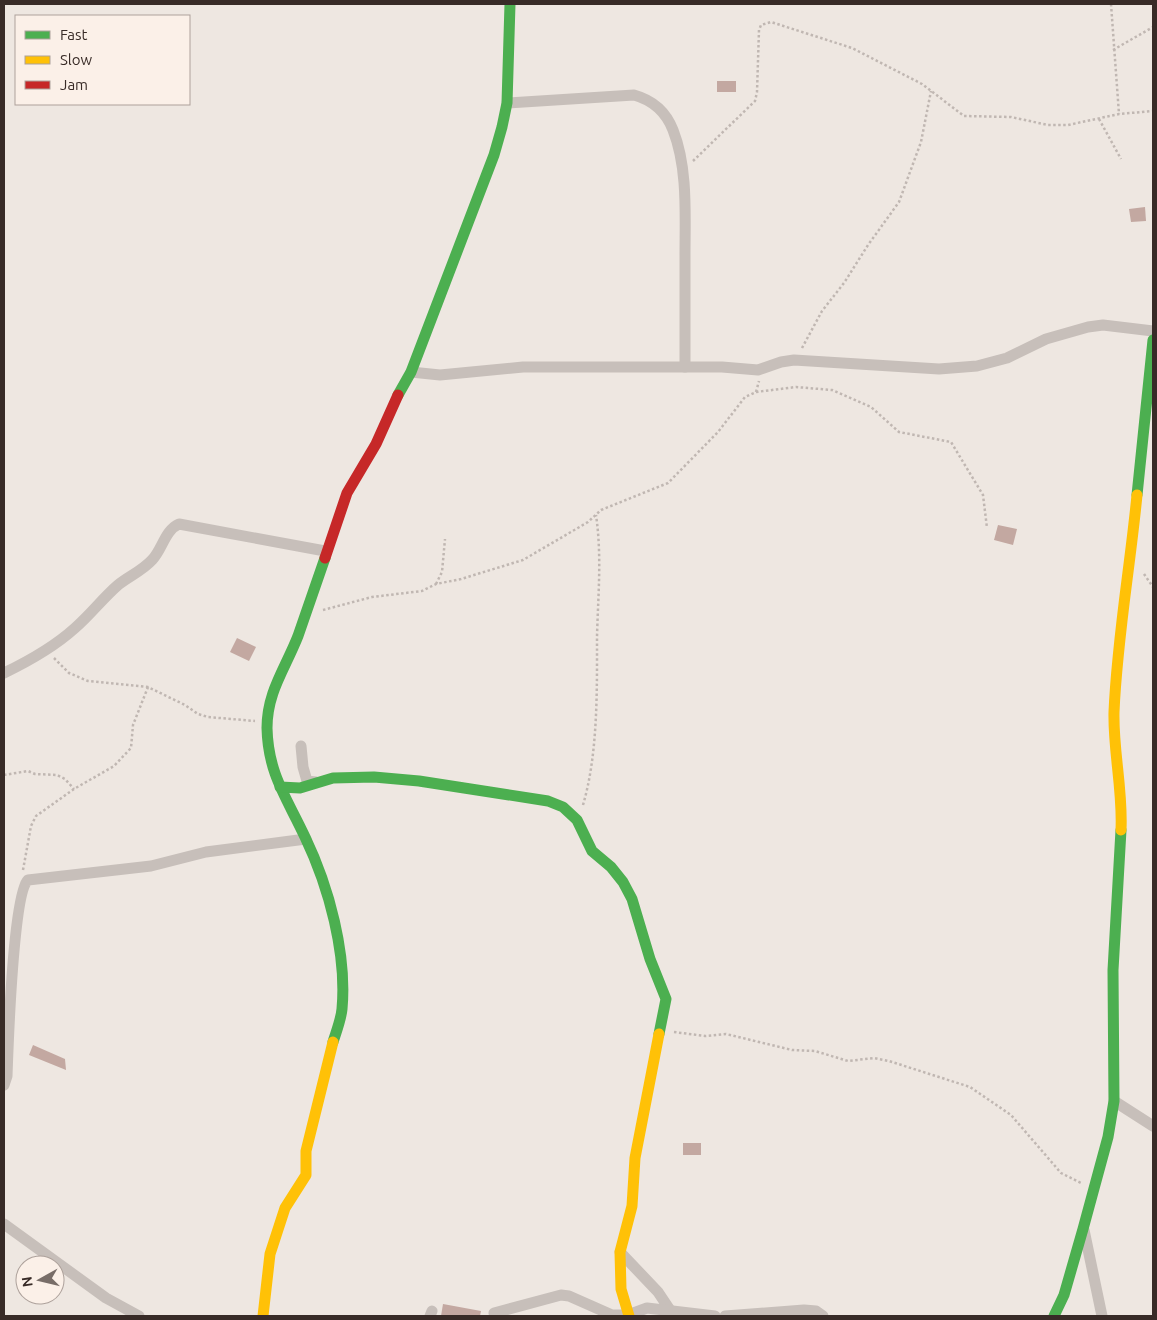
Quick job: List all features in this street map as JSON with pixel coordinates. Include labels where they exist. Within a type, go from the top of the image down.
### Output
[{"type":"street","points":[[263,1316],[270,1254],[285,1208],[306,1175],[306,1152],[342,1010],[341,966],[332,909],[306,839],[270,763],[267,727],[272,690],[296,638],[321,572],[325,551],[347,493],[376,444],[399,392],[411,372],[494,155],[507,104],[510,4]]},
{"type":"street","points":[[507,104],[634,95],[649,99],[664,114],[673,129],[682,173],[685,208],[685,367]]},
{"type":"street","points":[[411,372],[440,375],[523,367],[685,367],[758,370],[781,362],[794,360],[939,369],[977,366],[1007,358],[1046,339],[1088,327],[1102,325],[1153,331]]},
{"type":"street","points":[[1054,1316],[1064,1295],[1083,1228],[1108,1137],[1114,1102],[1113,970],[1122,810],[1114,714],[1118,651],[1130,558],[1153,340]]},
{"type":"street","points":[[4,673],[34,658],[74,629],[119,584],[140,572],[154,559],[169,532],[178,524],[325,551]]},
{"type":"street","points":[[300,746],[302,767],[308,781],[316,782]]},
{"type":"street","points":[[280,786],[300,788],[316,782],[354,777],[419,781],[548,801],[563,807],[577,820],[592,851],[611,867],[632,898],[650,959],[665,991],[666,1007],[635,1158],[632,1206],[620,1252],[621,1282],[628,1316]]},
{"type":"street","points":[[4,1085],[7,1076],[10,989],[23,884],[28,880],[40,877],[151,866],[206,852],[306,839]]},
{"type":"street","points":[[1114,1102],[1153,1126]]},
{"type":"street","points":[[4,1224],[106,1298],[139,1316]]},
{"type":"street","points":[[1083,1228],[1102,1316]]},
{"type":"street","points":[[620,1252],[658,1292],[672,1313]]},
{"type":"street","points":[[494,1313],[561,1295],[569,1296],[612,1315],[628,1316],[647,1308],[672,1313],[715,1316]]},
{"type":"street","points":[[725,1316],[804,1310],[816,1312],[823,1316]]},
{"type":"path","points":[[1110,4],[1119,114]]},
{"type":"path","points":[[682,173],[719,134],[742,116],[755,101],[757,92],[758,30],[762,24],[774,22],[852,48],[910,76],[964,116],[1011,117],[1048,125],[1068,125],[1119,114],[1153,111]]},
{"type":"path","points":[[1113,50],[1153,28]]},
{"type":"path","points":[[794,360],[822,310],[844,283],[899,202],[921,142],[932,91]]},
{"type":"path","points":[[1099,119],[1121,160]]},
{"type":"path","points":[[756,392],[758,370]]},
{"type":"path","points":[[304,614],[372,597],[422,592],[436,584],[461,579],[523,560],[577,529],[611,506],[668,483],[718,432],[745,397],[756,392],[796,387],[832,390],[871,407],[899,432],[951,442],[984,495],[987,528]]},
{"type":"path","points":[[577,820],[586,793],[594,746],[597,704],[601,570],[596,515]]},
{"type":"path","points":[[436,584],[442,572],[445,539]]},
{"type":"path","points":[[47,649],[63,669],[88,681],[148,687],[185,705],[198,714],[217,718],[249,720],[267,727]]},
{"type":"path","points":[[23,884],[26,848],[31,826],[36,816],[74,789],[124,758],[131,748],[133,725],[148,687]]},
{"type":"path","points":[[4,775],[28,771],[35,774],[57,775],[65,779],[74,789]]},
{"type":"path","points":[[661,1025],[677,1033],[704,1036],[726,1034],[792,1050],[815,1050],[848,1061],[874,1058],[889,1060],[970,1087],[1011,1116],[1061,1173],[1081,1183],[1095,1181]]},
{"type":"building","points":[[717,81],[736,81],[736,92],[717,92]]},
{"type":"building","points":[[1145,207],[1146,221],[1131,222],[1129,209]]},
{"type":"building","points":[[998,525],[1017,529],[1013,545],[994,540]]},
{"type":"building","points":[[237,638],[256,647],[249,661],[230,652]]},
{"type":"building","points":[[33,1045],[65,1059],[66,1070],[29,1055]]},
{"type":"building","points":[[683,1143],[701,1143],[701,1155],[683,1155]]},
{"type":"building","points":[[443,1304],[481,1311],[480,1316],[441,1316]]},
{"type":"traffic: fast","points":[[398,395],[411,372],[494,155],[507,103],[510,4]]},
{"type":"traffic: fast","points":[[1137,495],[1153,340]]},
{"type":"traffic: fast","points":[[325,558],[298,636],[273,692],[267,728],[268,744],[275,772],[322,877],[339,944],[343,988],[340,1022],[333,1042]]},
{"type":"traffic: fast","points":[[280,787],[300,788],[333,778],[374,777],[419,781],[548,801],[563,807],[577,820],[592,851],[611,867],[623,882],[632,899],[650,959],[666,999],[659,1034]]},
{"type":"traffic: fast","points":[[1054,1316],[1064,1295],[1083,1229],[1108,1137],[1114,1101],[1113,970],[1121,830]]},
{"type":"traffic: slow","points":[[1121,830],[1121,800],[1114,712],[1118,658],[1137,495]]},
{"type":"traffic: slow","points":[[629,1316],[621,1289],[620,1252],[632,1206],[635,1158],[659,1034]]},
{"type":"traffic: slow","points":[[263,1316],[270,1254],[285,1208],[306,1175],[306,1151],[333,1042]]},
{"type":"traffic: jam","points":[[325,558],[347,493],[376,444],[398,395]]}]
